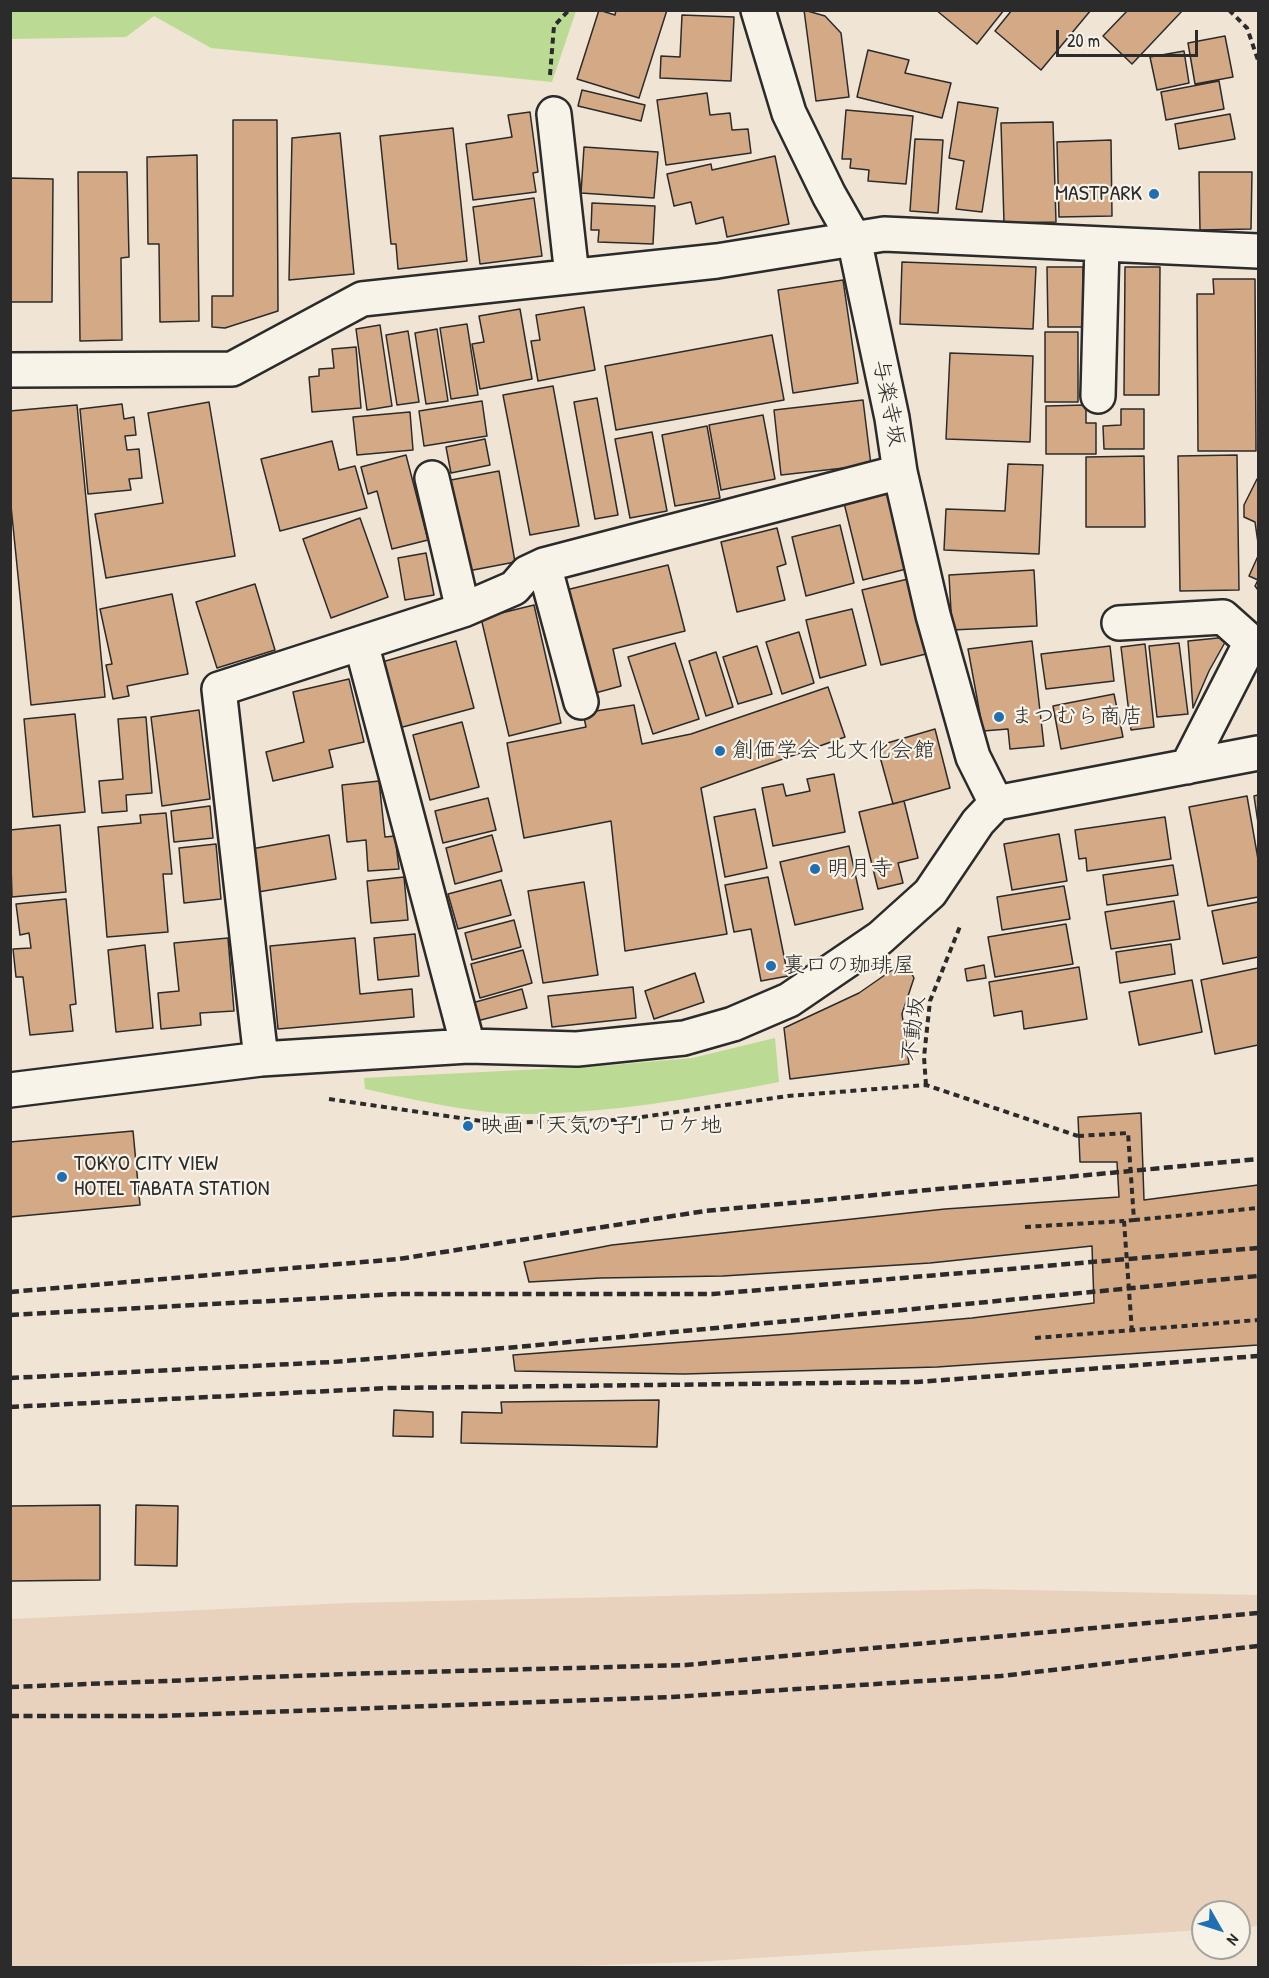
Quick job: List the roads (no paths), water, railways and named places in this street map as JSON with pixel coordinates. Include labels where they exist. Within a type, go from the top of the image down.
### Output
[{"type":"street","name":"与楽寺坂","points":[[758,10],[789,113],[829,195],[854,239],[892,418],[900,472],[933,615],[973,757],[996,803]]},
{"type":"street","points":[[554,114],[572,276]]},
{"type":"street","points":[[10,370],[232,369],[363,299],[717,261],[884,234],[1258,251]]},
{"type":"street","points":[[1098,396],[1102,245]]},
{"type":"street","points":[[261,1059],[219,688],[464,610],[514,588],[528,573],[544,565],[900,472]]},
{"type":"street","points":[[432,478],[464,610]]},
{"type":"street","points":[[544,565],[581,702]]},
{"type":"street","points":[[1119,623],[1223,616],[1251,642],[1187,767]]},
{"type":"street","points":[[361,643],[468,1046]]},
{"type":"street","points":[[10,1090],[261,1059],[468,1046],[577,1049],[684,1038],[733,1024],[789,1000],[880,938],[930,893],[978,822],[996,803],[1258,753]]},
{"type":"railway","points":[[10,1292],[399,1259],[705,1211],[1258,1159]]},
{"type":"railway","points":[[10,1315],[398,1294],[713,1294],[1258,1248]]},
{"type":"railway","points":[[10,1378],[332,1362],[517,1347],[1258,1276]]},
{"type":"railway","points":[[10,1407],[388,1388],[917,1382],[1258,1356]]},
{"type":"railway","points":[[10,1687],[346,1674],[686,1665],[1258,1613]]},
{"type":"railway","points":[[10,1716],[161,1716],[672,1697],[1001,1676],[1258,1646]]},
{"type":"place","name":"MASTPARK","points":[[1154,194]]},
{"type":"place","name":"まつむら商店","points":[[999,717]]},
{"type":"place","name":"創価学会 北文化会館","points":[[720,751]]},
{"type":"place","name":"明月寺","points":[[815,869]]},
{"type":"place","name":"裏口の珈琲屋","points":[[771,966]]},
{"type":"place","name":"映画「天気の子」ロケ地","points":[[468,1126]]},
{"type":"place","name":"TOKYO CITY VIEW HOTEL TABATA STATION","points":[[62,1177]]}]
